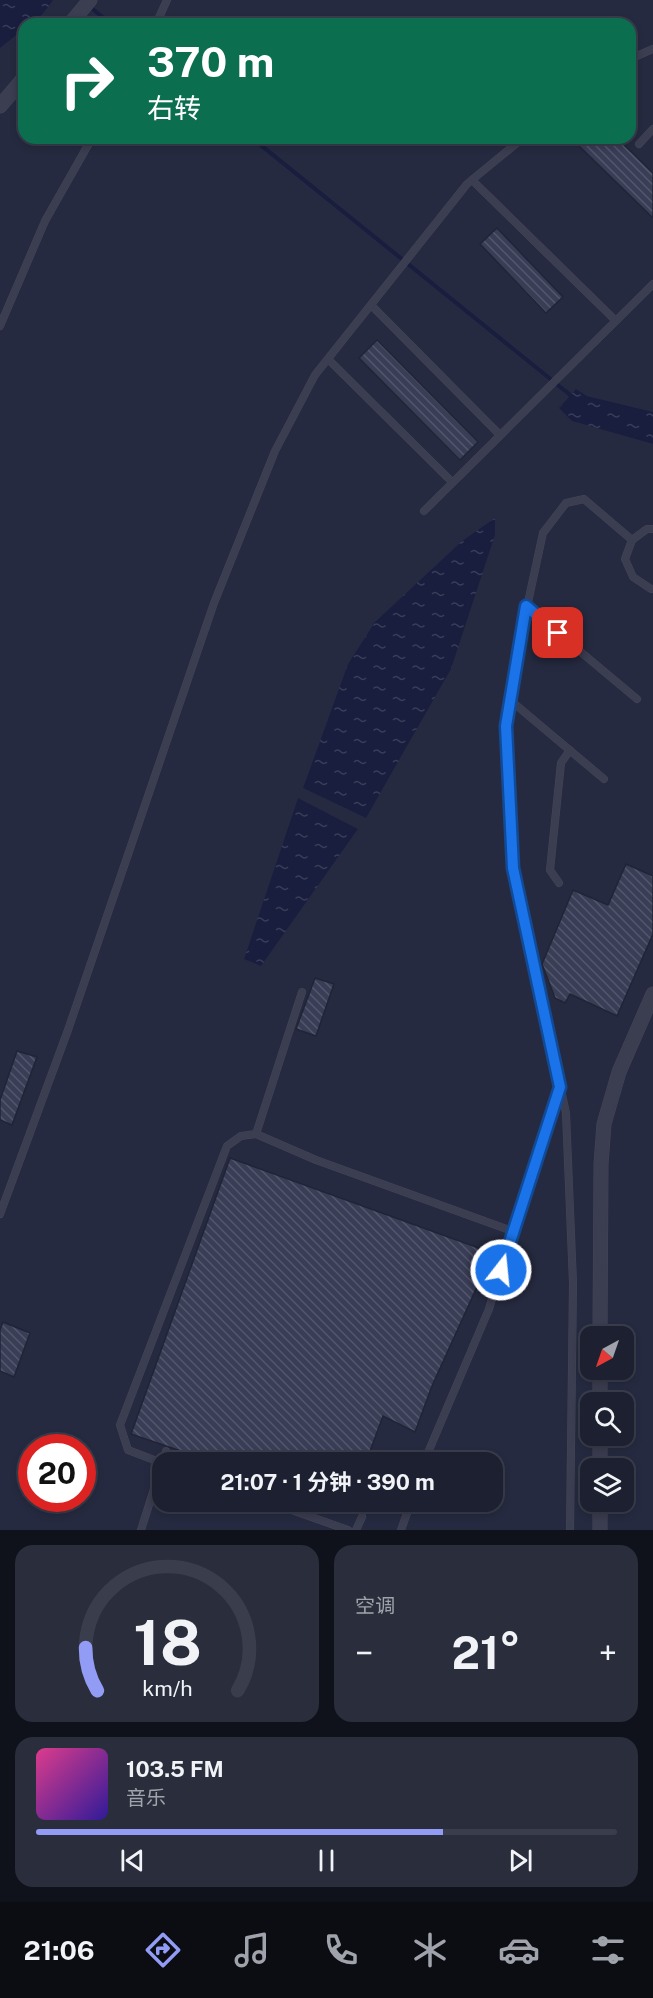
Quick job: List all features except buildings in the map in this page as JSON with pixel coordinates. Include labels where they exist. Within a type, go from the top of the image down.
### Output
[{"type":"street","points":[[75,18],[90,0]]},
{"type":"street","points":[[0,106],[18,85]]},
{"type":"street","points":[[600,1326],[601,1164],[604,1124],[619,1072],[653,994]]},
{"type":"street","points":[[600,1512],[600,1530]]},
{"type":"lane","points":[[159,18],[167,0]]},
{"type":"lane","points":[[636,56],[653,49]]},
{"type":"lane","points":[[639,144],[653,129]]},
{"type":"lane","points":[[0,326],[45,221],[89,144]]},
{"type":"lane","points":[[0,1214],[68,1030],[214,603],[275,451],[315,375],[472,180],[516,144]]},
{"type":"lane","points":[[472,180],[616,321]]},
{"type":"lane","points":[[424,512],[653,284]]},
{"type":"lane","points":[[371,304],[500,435]]},
{"type":"lane","points":[[328,359],[450,479]]},
{"type":"lane","points":[[570,1530],[573,1283],[566,1113],[513,868],[506,726],[526,606],[543,533],[566,503],[584,499],[632,540]]},
{"type":"lane","points":[[653,530],[647,529],[632,540],[625,559],[633,577],[653,589]]},
{"type":"lane","points":[[526,606],[637,699]]},
{"type":"lane","points":[[510,700],[604,778]]},
{"type":"lane","points":[[560,883],[550,870],[561,762],[570,750]]},
{"type":"lane","points":[[256,1134],[302,992]]},
{"type":"lane","points":[[428,1452],[489,1309],[512,1231],[560,1087]]},
{"type":"lane","points":[[152,1459],[128,1450],[120,1425],[227,1146],[241,1136],[256,1134],[316,1160],[512,1231]]},
{"type":"lane","points":[[141,1530],[152,1495]]},
{"type":"lane","points":[[297,1512],[348,1530]]},
{"type":"lane","points":[[401,1530],[407,1512]]},
{"type":"lane","points":[[356,1530],[362,1516]]},
{"type":"water","points":[[0,0],[53,0],[38,18],[18,18],[18,34],[0,48]]},
{"type":"water","points":[[576,389],[587,396],[653,412],[653,444],[572,421],[559,408]]},
{"type":"water","points":[[495,518],[495,535],[451,669],[366,818],[303,788],[348,664],[375,622],[462,541]]},
{"type":"water","points":[[298,798],[358,829],[261,966],[244,959]]},
{"type":"waterway","points":[[89,6],[104,18]]},
{"type":"waterway","points":[[259,144],[574,398]]},
{"type":"route","points":[[501,1270],[560,1087],[513,868],[506,726],[526,606],[558,633]]}]
